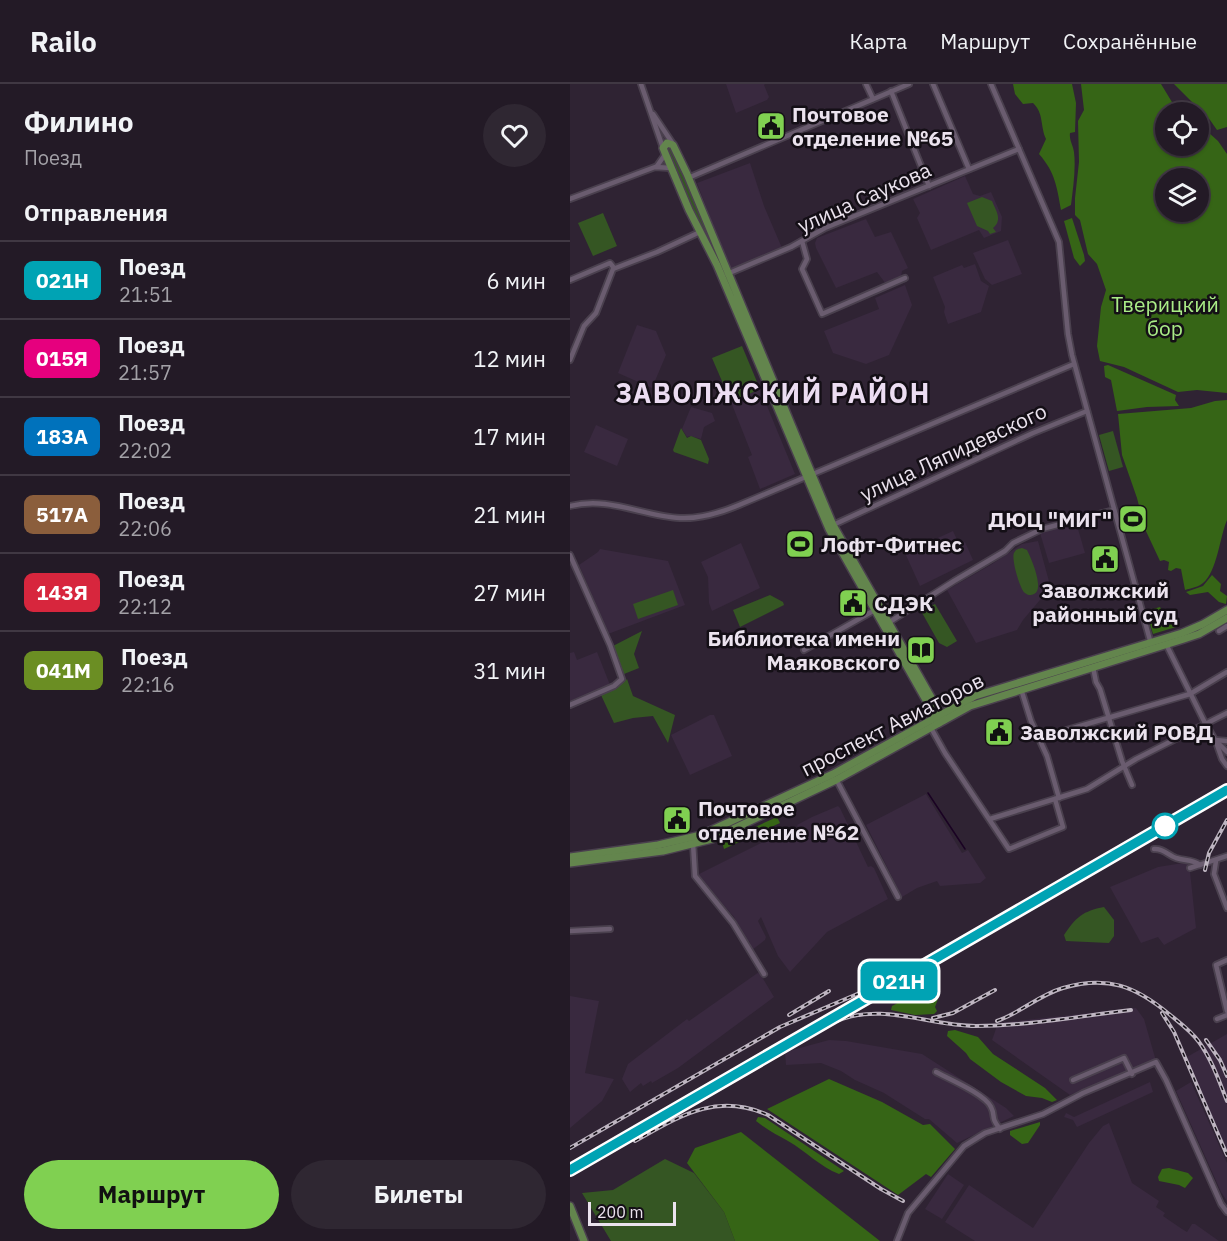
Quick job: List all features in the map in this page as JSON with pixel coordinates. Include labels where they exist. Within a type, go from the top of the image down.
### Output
[{"type":"main road","points":[[714,250],[700,232],[671,168],[664,151],[667,143],[672,143],[674,146],[688,178],[714,250],[832,535],[873,611],[939,719]]},
{"type":"main road","points":[[809,475],[833,525],[939,719]]},
{"type":"main road","name":"проспект Авиаторов","points":[[570,857],[692,841],[723,834],[931,728],[939,719],[978,702],[1093,667],[1152,645],[1166,644],[1227,610]]},
{"type":"main road","name":"проспект Авиаторов","points":[[835,777],[939,719],[975,696],[1183,636],[1199,634],[1227,618]]},
{"type":"main road","name":"проспект Авиаторов","points":[[570,863],[663,851],[692,841]]},
{"type":"main road","points":[[570,1206],[584,1241]]},
{"type":"street","points":[[570,199],[654,167],[663,158],[664,151],[641,84]]},
{"type":"street","points":[[866,84],[873,99]]},
{"type":"street","points":[[688,178],[909,84]]},
{"type":"street","points":[[933,84],[969,169]]},
{"type":"street","points":[[991,84],[1059,242],[1068,334],[1074,364],[1152,645]]},
{"type":"street","points":[[891,91],[929,186]]},
{"type":"street","points":[[651,112],[674,146]]},
{"type":"street","name":"улица Саукова","points":[[725,275],[802,241],[825,228],[1019,149]]},
{"type":"street","points":[[654,167],[671,168]]},
{"type":"street","points":[[570,360],[584,326],[596,313],[614,268],[657,252],[700,232]]},
{"type":"street","points":[[802,241],[807,259],[802,269],[822,314],[905,278]]},
{"type":"street","points":[[570,280],[610,263],[614,268]]},
{"type":"street","points":[[570,506],[602,502],[672,517],[694,518],[726,510],[1074,364]]},
{"type":"street","name":"улица Ляпидевского","points":[[833,525],[1033,433],[1087,411]]},
{"type":"street","points":[[888,624],[1005,551],[1013,543],[1042,529],[1114,510]]},
{"type":"street","points":[[570,555],[610,645],[622,679],[614,686],[570,705]]},
{"type":"street","points":[[804,650],[873,611]]},
{"type":"street","points":[[1219,631],[1227,626]]},
{"type":"street","points":[[1166,644],[1227,766]]},
{"type":"street","points":[[1093,667],[1124,767],[1132,785]]},
{"type":"street","points":[[1039,738],[1190,694],[1227,672]]},
{"type":"street","points":[[931,728],[1009,849],[1063,827],[1047,756],[1031,721],[1021,689]]},
{"type":"street","points":[[990,819],[1087,789],[1144,755],[1227,713]]},
{"type":"street","points":[[1215,740],[1227,741]]},
{"type":"street","points":[[1215,740],[1227,752]]},
{"type":"street","points":[[835,777],[898,897]]},
{"type":"street","points":[[692,841],[695,876],[733,923],[764,974]]},
{"type":"street","points":[[1154,849],[1159,848],[1176,858],[1193,860],[1200,865]]},
{"type":"street","points":[[1190,867],[1227,856]]},
{"type":"street","points":[[1216,861],[1214,874],[1227,908]]},
{"type":"street","points":[[570,932],[610,929]]},
{"type":"street","points":[[1217,1019],[1227,1013],[1216,965],[1227,960]]},
{"type":"street","points":[[1073,1080],[1124,1058],[1132,1074]]},
{"type":"street","points":[[897,1241],[908,1213],[964,1146],[985,1133],[1043,1114],[1083,1093],[1156,1062],[1217,1196],[1227,1212]]},
{"type":"street","points":[[936,1072],[981,1096],[991,1106],[992,1120],[1000,1129]]},
{"type":"shaded area","points":[[726,84],[765,84],[769,97],[767,100],[736,113]]},
{"type":"shaded area","points":[[750,163],[764,206],[782,248],[730,270],[697,183]]},
{"type":"shaded area","points":[[965,176],[973,194],[980,196],[991,192],[1002,217],[1001,231],[984,238],[979,230],[931,250],[917,218],[920,213],[913,199]]},
{"type":"shaded area","points":[[866,219],[875,237],[891,232],[908,268],[902,271],[901,278],[886,284],[877,272],[836,288],[816,248],[817,238]]},
{"type":"shaded area","points":[[1008,240],[1022,274],[992,285],[985,279],[973,253]]},
{"type":"shaded area","points":[[975,264],[981,281],[989,286],[981,312],[948,324],[944,312],[945,307],[933,277],[962,265],[964,268]]},
{"type":"shaded area","points":[[905,285],[912,305],[889,355],[866,364],[833,353],[824,331],[879,309],[875,298]]},
{"type":"shaded area","points":[[637,325],[656,331],[666,355],[652,388],[618,373]]},
{"type":"shaded area","points":[[760,389],[795,474],[760,489],[748,457],[752,455],[731,402]]},
{"type":"shaded area","points":[[691,407],[712,413],[715,421],[704,427],[701,439],[687,437],[682,429]]},
{"type":"shaded area","points":[[596,425],[628,439],[617,466],[584,452]]},
{"type":"shaded area","points":[[1076,522],[1085,553],[1049,563],[1040,533]]},
{"type":"shaded area","points":[[953,531],[959,544],[965,542],[973,560],[920,586],[905,553]]},
{"type":"shaded area","points":[[1038,541],[1050,585],[1045,594],[1017,630],[976,643],[947,590],[1022,544]]},
{"type":"shaded area","points":[[741,543],[760,588],[712,611],[709,603],[708,577],[701,562]]},
{"type":"shaded area","points":[[600,549],[668,561],[685,605],[608,634],[579,565]]},
{"type":"shaded area","points":[[574,652],[577,660],[597,652],[610,685],[570,701],[570,653]]},
{"type":"shaded area","points":[[714,715],[732,756],[690,775],[671,735]]},
{"type":"shaded area","points":[[926,794],[962,853],[968,850],[986,878],[980,883],[940,886],[937,881],[917,888],[902,897],[866,825]]},
{"type":"shaded area","points":[[838,806],[868,867],[874,868],[888,899],[827,932],[790,972],[778,956],[761,917],[758,921],[766,937],[752,950],[748,945],[750,942],[745,939],[734,917],[697,875],[783,832],[784,834],[798,828],[797,825]]},
{"type":"shaded area","points":[[1189,862],[1196,928],[1164,945],[1158,937],[1141,943],[1110,887],[1158,867]]},
{"type":"shaded area","points":[[759,972],[774,997],[678,1068],[652,1083],[651,1081],[643,1086],[641,1083],[630,1092],[622,1079],[628,1064],[687,1019],[689,1021]]},
{"type":"shaded area","points":[[570,996],[599,1001],[585,1073],[614,1079],[602,1101],[570,1128]]},
{"type":"shaded area","points":[[1136,1008],[1144,1019],[1156,1061],[1070,1095],[992,1040],[998,1023]]},
{"type":"shaded area","points":[[1227,1034],[1227,1151],[1187,1057]]},
{"type":"shaded area","points":[[829,1040],[922,1054],[1006,1108],[1014,1116],[957,1143],[929,1119],[925,1119],[884,1093],[841,1071],[821,1063],[786,1065],[785,1052]]},
{"type":"shaded area","points":[[1150,1082],[1153,1092],[1077,1127],[1073,1120],[1064,1117],[1066,1113],[1074,1117]]},
{"type":"shaded area","points":[[1191,1082],[1227,1163],[1227,1201],[1176,1091]]},
{"type":"shaded area","points":[[1109,1123],[1132,1183],[1159,1201],[1156,1207],[1165,1213],[1163,1216],[1182,1229],[1187,1232],[1192,1224],[1195,1224],[1219,1241],[975,1241],[945,1222],[969,1185],[1033,1228],[1089,1143],[1103,1126]]},
{"type":"shaded area","points":[[948,1174],[964,1185],[942,1219],[925,1209]]},
{"type":"green space","points":[[1013,84],[1072,84],[1076,103],[1075,132],[1070,133],[1074,152],[1074,179],[1071,205],[1061,210],[1052,174],[1039,154],[1046,139],[1039,111],[1033,103],[1023,104],[1015,94]]},
{"type":"green space","name":"Тверицкий бор","points":[[1081,84],[1161,84],[1172,102],[1155,102],[1155,156],[1209,156],[1209,133],[1227,154],[1227,393],[1197,390],[1178,392],[1124,367],[1100,361],[1097,346],[1101,307],[1106,290],[1097,264],[1088,254],[1080,220],[1075,215],[1079,162],[1078,121],[1084,110]]},
{"type":"green space","points":[[1174,84],[1227,84],[1227,127],[1217,130],[1209,119],[1209,102],[1192,102]]},
{"type":"green space","points":[[668,145],[672,146],[723,270],[694,215],[666,150]]},
{"type":"green space","points":[[982,197],[992,201],[998,215],[998,222],[993,228],[996,232],[990,234],[977,226],[967,203]]},
{"type":"green space","points":[[603,213],[617,246],[593,256],[578,223]]},
{"type":"green space","points":[[1072,218],[1085,261],[1080,266],[1074,258],[1064,221]]},
{"type":"green space","points":[[742,346],[760,389],[731,402],[712,358]]},
{"type":"green space","name":"Тверицкий бор","points":[[1108,365],[1176,395],[1175,400],[1179,406],[1117,411],[1111,380],[1105,377],[1104,366]]},
{"type":"green space","name":"Тверицкий бор","points":[[1227,400],[1227,520],[1208,578],[1199,586],[1185,590],[1181,569],[1168,570],[1169,562],[1160,561],[1145,529],[1122,455],[1118,414],[1191,408]]},
{"type":"green space","points":[[681,428],[687,438],[691,436],[701,440],[709,459],[708,464],[674,452]]},
{"type":"green space","points":[[1113,431],[1123,467],[1109,471],[1099,435]]},
{"type":"green space","points":[[1022,548],[1027,550],[1038,580],[1037,591],[1032,595],[1023,591],[1015,567],[1014,553]]},
{"type":"green space","points":[[1212,575],[1221,584],[1220,591],[1227,596],[1226,604],[1219,602],[1208,592],[1190,595],[1186,592],[1203,586]]},
{"type":"green space","points":[[673,590],[678,605],[638,619],[633,604]]},
{"type":"green space","points":[[770,595],[783,602],[784,605],[740,627],[733,610]]},
{"type":"green space","points":[[935,604],[957,641],[947,647],[939,643],[921,611]]},
{"type":"green space","points":[[1160,607],[1169,623],[1176,627],[1153,634],[1146,611]]},
{"type":"green space","points":[[642,631],[634,654],[639,668],[624,674],[613,646]]},
{"type":"green space","points":[[627,679],[633,696],[675,715],[668,743],[653,716],[614,723],[601,695],[615,689]]},
{"type":"green space","points":[[777,817],[780,823],[724,849],[722,842]]},
{"type":"green space","points":[[1104,907],[1114,920],[1114,936],[1109,943],[1066,941],[1064,935],[1076,919],[1085,913]]},
{"type":"green space","points":[[924,991],[926,996],[938,999],[935,1007],[937,1011],[934,1014],[915,1015],[891,1010],[892,1006]]},
{"type":"green space","points":[[955,1030],[978,1037],[993,1054],[1045,1088],[1057,1100],[1052,1102],[1026,1096],[1001,1082],[970,1059],[947,1036],[948,1031]]},
{"type":"green space","points":[[829,1079],[882,1102],[923,1125],[930,1124],[955,1149],[931,1177],[926,1174],[898,1195],[767,1109]]},
{"type":"green space","points":[[758,1117],[765,1118],[844,1171],[839,1174],[826,1167],[760,1124],[756,1121]]},
{"type":"green space","points":[[1040,1122],[1028,1143],[1022,1144],[1010,1135],[1010,1131]]},
{"type":"green space","points":[[741,1132],[880,1241],[735,1241],[724,1212],[687,1163],[695,1148]]},
{"type":"green space","points":[[665,1159],[694,1173],[724,1212],[735,1241],[611,1241],[582,1193],[613,1190]]},
{"type":"green space","points":[[1169,1168],[1188,1173],[1193,1178],[1185,1188],[1159,1181],[1158,1177],[1162,1169]]},
{"type":"waterway","points":[[928,793],[965,849]]},
{"type":"railway","points":[[570,1168],[1227,787]]},
{"type":"railway","points":[[1205,870],[1209,853],[1227,820]]},
{"type":"railway","points":[[997,1021],[1046,995],[1079,984],[1107,983],[1132,990],[1156,1004],[1199,1042],[1208,1056],[1227,1101]]},
{"type":"railway","points":[[933,1018],[953,1013],[995,990]]},
{"type":"railway","points":[[789,1015],[829,991]]},
{"type":"railway","points":[[570,1148],[780,1027],[862,992]]},
{"type":"railway","points":[[837,1021],[854,1016],[888,1014],[958,1025],[995,1026],[1131,1010]]},
{"type":"railway","points":[[1162,1013],[1174,1032],[1227,1155]]},
{"type":"railway","points":[[1206,1040],[1220,1060],[1227,1076]]},
{"type":"railway","points":[[635,1141],[667,1123],[699,1110],[732,1106],[749,1108],[768,1115],[903,1201]]},
{"type":"train","name":"021Н","points":[[570,1170],[1227,790]]},
{"type":"place","name":"Почтовое отделение №65","points":[[771,126]]},
{"type":"place","name":"ДЮЦ \"МИГ\"","points":[[1133,519]]},
{"type":"place","name":"Лофт-Фитнес","points":[[800,544]]},
{"type":"place","name":"Заволжский районный суд","points":[[1105,559]]},
{"type":"place","name":"СДЭК","points":[[853,603]]},
{"type":"place","name":"Библиотека имени Маяковского","points":[[921,650]]},
{"type":"place","name":"Заволжский РОВД","points":[[999,732]]},
{"type":"place","name":"Почтовое отделение №62","points":[[677,820]]},
{"type":"district","name":"ЗАВОЛЖСКИЙ РАЙОН","points":[[773,392]]}]
